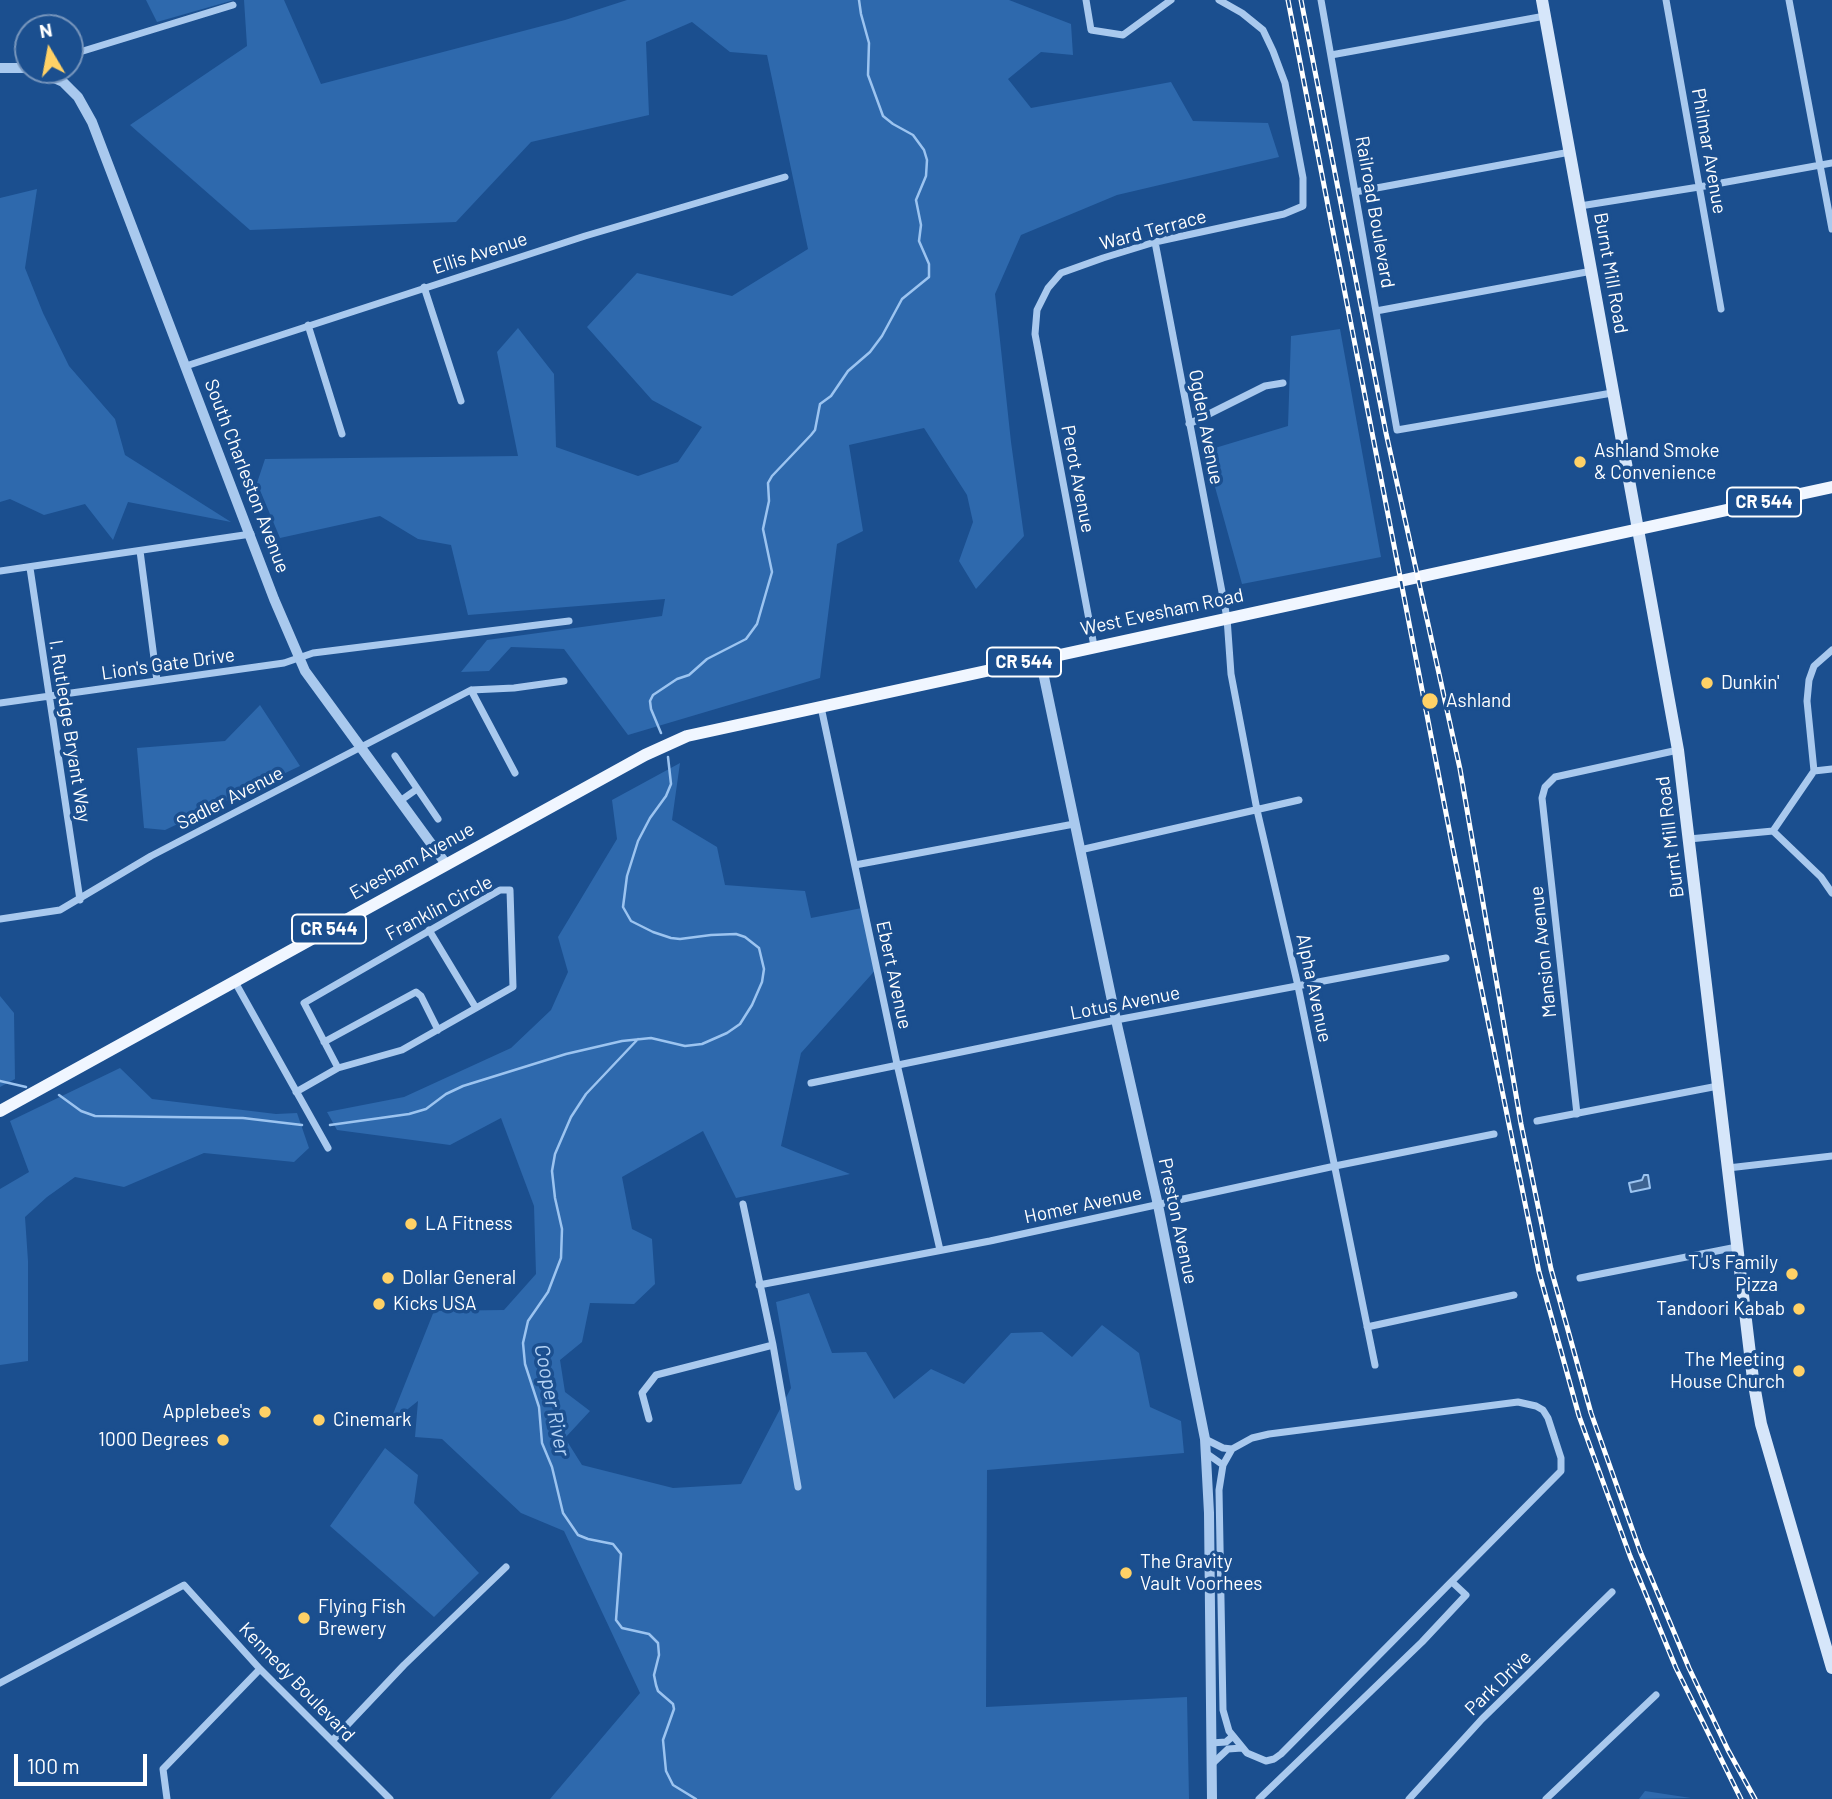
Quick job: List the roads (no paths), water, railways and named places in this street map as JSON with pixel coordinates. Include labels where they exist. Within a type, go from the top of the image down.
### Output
[{"type":"main road","name":"Burnt Mill Road","points":[[1542,0],[1678,750],[1737,1247],[1761,1423],[1832,1668]]},
{"type":"main road","name":"CR 544","points":[[1639,529],[1832,488]]},
{"type":"main road","name":"West Evesham Road","points":[[655,750],[687,736],[1639,529]]},
{"type":"main road","name":"Evesham Avenue","points":[[2,1110],[655,750]]},
{"type":"street","points":[[1086,0],[1091,30],[1123,34],[1171,0]]},
{"type":"street","name":"Ward Terrace","points":[[1037,317],[1048,288],[1061,273],[1154,242],[1284,214],[1303,206],[1303,178],[1290,108],[1285,83],[1273,51],[1263,30],[1242,13],[1219,0]]},
{"type":"street","name":"Railroad Boulevard","points":[[1321,0],[1397,430],[1612,393]]},
{"type":"street","name":"Philmar Avenue","points":[[1666,0],[1721,309]]},
{"type":"street","points":[[1789,0],[1832,229]]},
{"type":"street","points":[[84,51],[233,5]]},
{"type":"street","points":[[1331,55],[1545,16]]},
{"type":"street","name":"South Charleston Avenue","points":[[67,84],[92,122],[299,658],[446,864]]},
{"type":"street","points":[[1355,192],[1570,152]]},
{"type":"street","points":[[1580,206],[1832,163]]},
{"type":"street","name":"Ellis Avenue","points":[[186,366],[585,236],[785,177]]},
{"type":"street","name":"Ogden Avenue","points":[[1154,242],[1227,618]]},
{"type":"street","points":[[1376,311],[1592,271]]},
{"type":"street","points":[[424,287],[461,401]]},
{"type":"street","name":"Perot Avenue","points":[[1037,317],[1035,334],[1094,646]]},
{"type":"street","points":[[308,325],[342,434]]},
{"type":"street","points":[[1189,424],[1265,386],[1283,383]]},
{"type":"street","points":[[0,571],[251,534]]},
{"type":"street","points":[[140,551],[157,681]]},
{"type":"street","name":"I. Rutledge Bryant Way","points":[[30,568],[80,900]]},
{"type":"street","name":"Alpha Avenue","points":[[1227,618],[1231,674],[1257,810],[1298,986],[1376,1365]]},
{"type":"street","name":"Lion's Gate Drive","points":[[0,703],[284,663],[313,653],[569,621]]},
{"type":"street","points":[[1773,831],[1814,771],[1807,701],[1809,680],[1814,666],[1829,653]]},
{"type":"street","name":"Preston Avenue","points":[[1040,658],[1158,1205],[1205,1439],[1209,1513],[1212,1799]]},
{"type":"street","points":[[514,773],[471,690],[514,688],[564,681]]},
{"type":"street","name":"Sadler Avenue","points":[[0,919],[60,910],[151,856],[471,690]]},
{"type":"street","name":"Ebert Avenue","points":[[821,706],[897,1064],[940,1250]]},
{"type":"street","name":"Mansion Avenue","points":[[1577,1114],[1542,798],[1545,787],[1555,777],[1678,750]]},
{"type":"street","points":[[395,756],[438,818]]},
{"type":"street","points":[[1814,771],[1832,769]]},
{"type":"street","points":[[400,802],[417,789]]},
{"type":"street","points":[[1080,850],[1299,800]]},
{"type":"street","points":[[855,865],[1074,824]]},
{"type":"street","points":[[1689,839],[1773,831],[1828,883],[1832,893]]},
{"type":"street","name":"Franklin Circle","points":[[296,1092],[338,1068],[402,1050],[513,987],[510,890],[500,890],[304,1003],[338,1068]]},
{"type":"street","points":[[429,930],[476,1008]]},
{"type":"street","name":"Lotus Avenue","points":[[810,1083],[1116,1020],[1446,958]]},
{"type":"street","points":[[235,982],[328,1148]]},
{"type":"street","points":[[324,1042],[416,992],[421,996],[438,1030]]},
{"type":"street","points":[[1537,1121],[1719,1086]]},
{"type":"street","name":"Homer Avenue","points":[[760,1285],[990,1241],[1494,1134]]},
{"type":"street","points":[[1728,1168],[1832,1156]]},
{"type":"street","points":[[743,1204],[799,1487]]},
{"type":"street","points":[[1580,1278],[1737,1247]]},
{"type":"street","points":[[1367,1327],[1514,1295]]},
{"type":"street","points":[[649,1419],[642,1393],[656,1375],[773,1345]]},
{"type":"street","points":[[1518,1402],[1543,1410],[1561,1458],[1560,1471],[1452,1582],[1274,1759],[1266,1761],[1256,1759],[1242,1748],[1233,1736],[1223,1710],[1219,1490],[1223,1465],[1233,1449],[1252,1438],[1269,1434],[1518,1402]]},
{"type":"street","points":[[1205,1439],[1223,1448],[1233,1449]]},
{"type":"street","points":[[1206,1453],[1223,1465]]},
{"type":"street","points":[[332,1741],[404,1665],[506,1567]]},
{"type":"street","points":[[1259,1799],[1422,1642],[1466,1595],[1452,1582]]},
{"type":"street","name":"Kennedy Boulevard","points":[[0,1683],[184,1585],[260,1669],[384,1797]]},
{"type":"street","name":"Park Drive","points":[[1409,1799],[1482,1719],[1612,1592]]},
{"type":"street","points":[[167,1799],[163,1769],[260,1669]]},
{"type":"street","points":[[1546,1799],[1656,1695]]},
{"type":"street","points":[[1211,1744],[1226,1742],[1233,1736]]},
{"type":"street","points":[[1212,1764],[1228,1749],[1242,1748]]},
{"type":"waterway","name":"Cooper River","points":[[661,733],[651,709],[650,701],[653,695],[677,679],[689,675],[707,659],[746,639],[757,624],[772,572],[763,529],[769,501],[768,483],[772,476],[815,430],[820,404],[831,396],[848,371],[870,352],[902,299],[929,277],[929,264],[919,241],[921,225],[916,200],[926,176],[927,160],[924,150],[913,135],[883,116],[868,75],[869,43],[859,0]]},
{"type":"waterway","name":"Cooper River","points":[[330,1125],[409,1114],[426,1109],[446,1094],[463,1086],[566,1054],[622,1041],[651,1038],[685,1046],[702,1044],[740,1024],[762,982],[764,969],[759,948],[745,937],[736,934],[671,938],[631,921],[623,907],[627,876],[638,841],[671,784],[668,757]]},
{"type":"waterway","name":"Cooper River","points":[[638,1039],[586,1094],[571,1117],[555,1154],[552,1171],[562,1229],[561,1258],[548,1292],[528,1321],[523,1343],[525,1364],[539,1407],[542,1443],[552,1467],[563,1513],[578,1535],[613,1544],[621,1554],[616,1620],[622,1628],[649,1634],[658,1643],[659,1655],[654,1675],[656,1685],[658,1691],[673,1704],[674,1709],[663,1740],[666,1771],[673,1785],[696,1799]]},
{"type":"waterway","points":[[0,1081],[26,1087]]},
{"type":"waterway","points":[[59,1095],[81,1111],[95,1116],[243,1118],[302,1125]]},
{"type":"railway","points":[[1288,0],[1453,849],[1539,1272],[1579,1416],[1630,1556],[1676,1668],[1741,1799]]},
{"type":"railway","points":[[1301,0],[1386,433],[1460,769],[1521,1124],[1551,1269],[1591,1413],[1640,1551],[1689,1668],[1755,1799]]},
{"type":"place","name":"Ashland Smoke & Convenience","points":[[1580,462]]},
{"type":"place","name":"Dunkin'","points":[[1707,683]]},
{"type":"place","name":"Ashland","points":[[1430,701]]},
{"type":"place","name":"LA Fitness","points":[[411,1224]]},
{"type":"place","name":"TJ's Family Pizza","points":[[1792,1274]]},
{"type":"place","name":"Dollar General","points":[[388,1278]]},
{"type":"place","name":"Kicks USA","points":[[379,1304]]},
{"type":"place","name":"Tandoori Kabab","points":[[1799,1309]]},
{"type":"place","name":"The Meeting House Church","points":[[1799,1371]]},
{"type":"place","name":"Applebee's","points":[[265,1412]]},
{"type":"place","name":"Cinemark","points":[[319,1420]]},
{"type":"place","name":"1000 Degrees","points":[[223,1440]]},
{"type":"place","name":"The Gravity Vault Voorhees","points":[[1126,1573]]},
{"type":"place","name":"Flying Fish Brewery","points":[[304,1618]]}]
